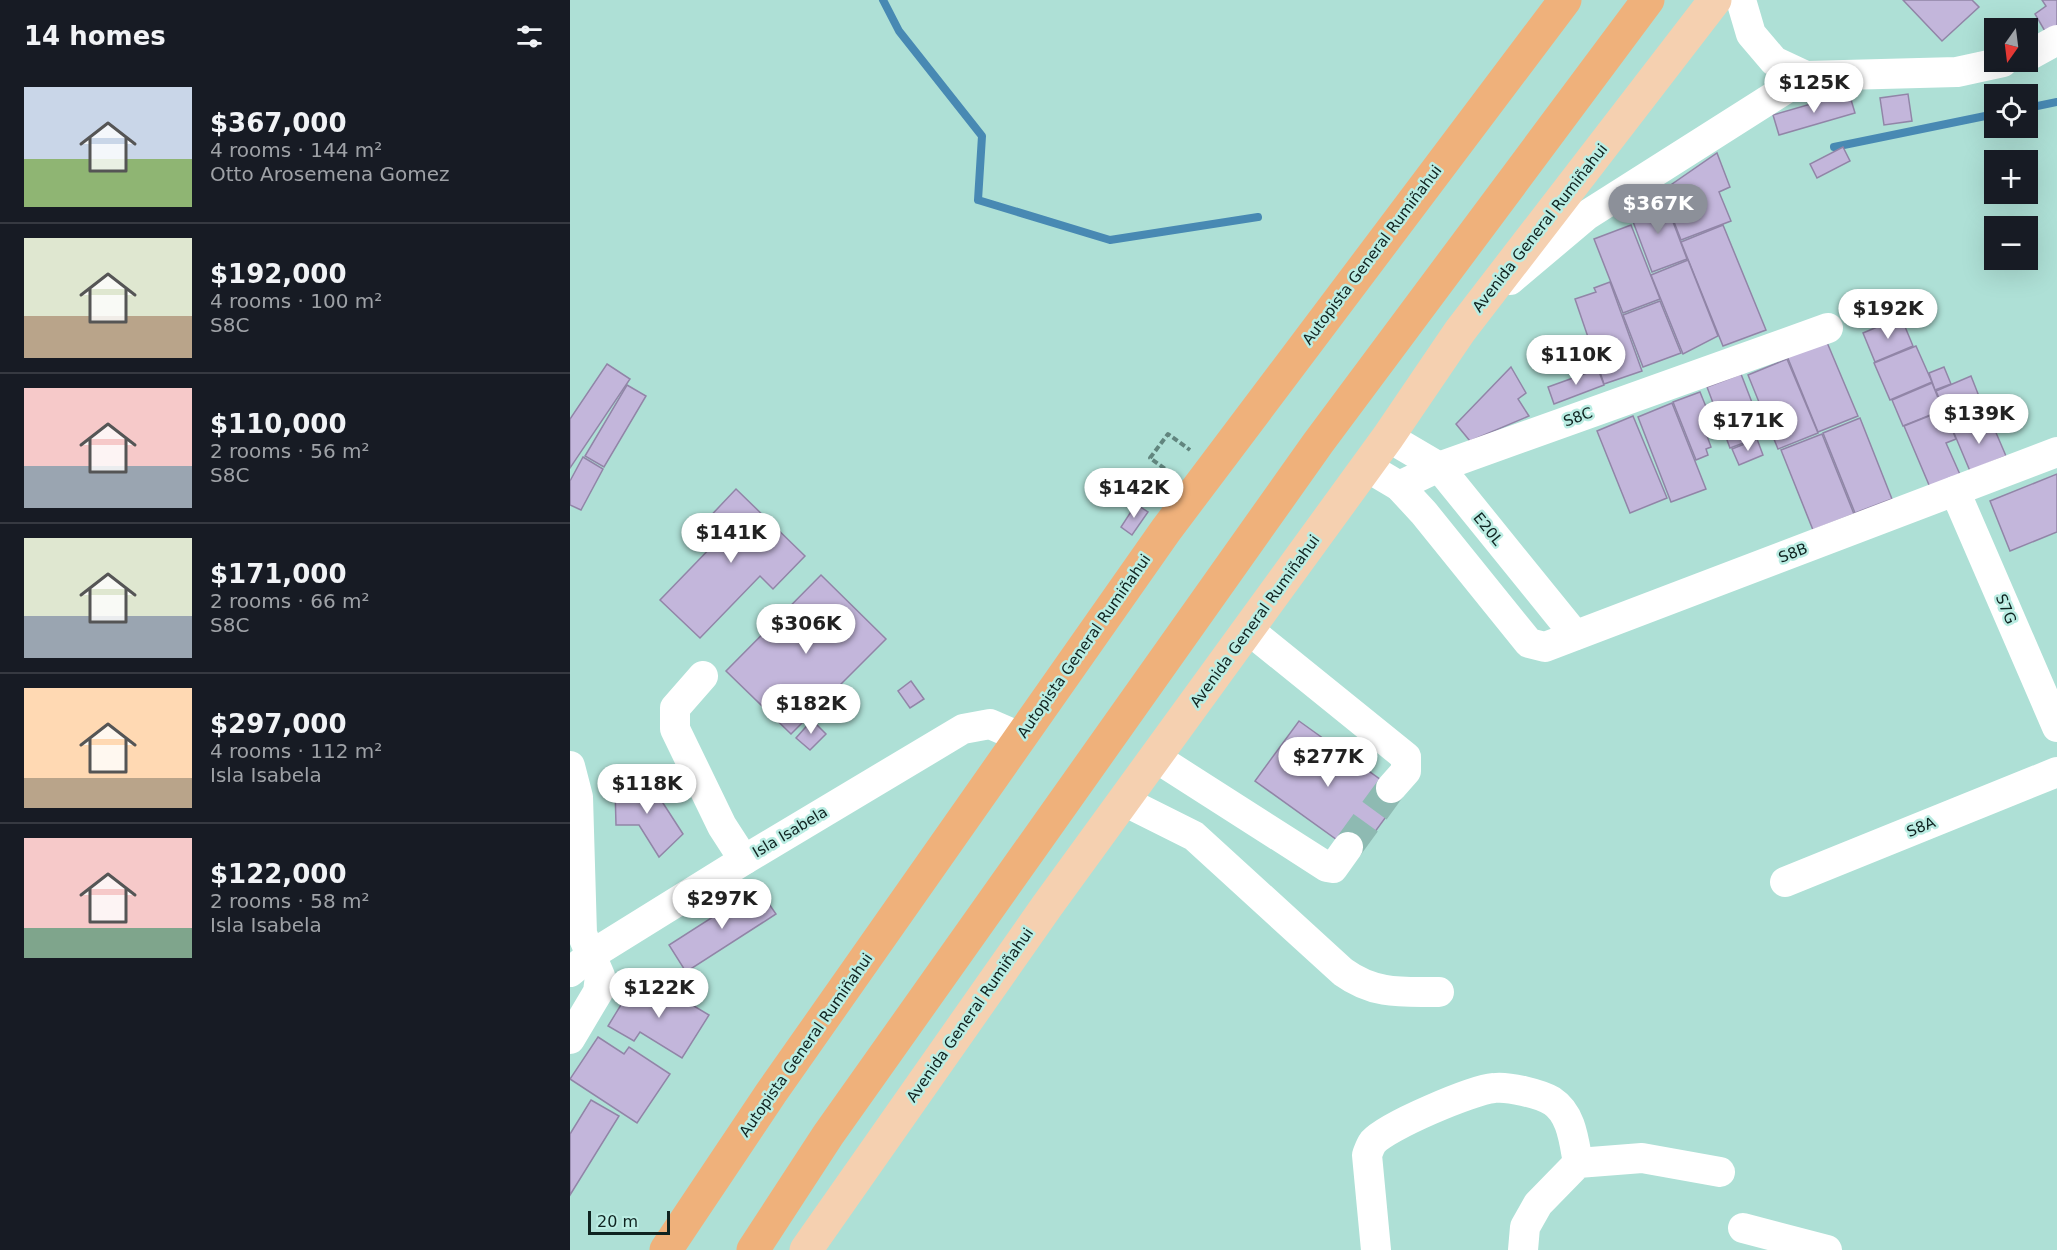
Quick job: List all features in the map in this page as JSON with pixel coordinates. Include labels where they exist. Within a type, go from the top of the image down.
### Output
[{"type":"highway","name":"Autopista General Rumiñahui","points":[[666,1250],[771,1093],[1195,490],[1565,0]]},
{"type":"highway","points":[[753,1250],[828,1135],[1318,443],[1648,0]]},
{"type":"main road","name":"Avenida General Rumiñahui","points":[[806,1250],[1155,757],[1367,467],[1460,331],[1715,0]]},
{"type":"street","points":[[1741,0],[1751,34],[1774,61],[1806,76],[1957,72],[1984,66]]},
{"type":"street","points":[[2038,50],[2057,40]]},
{"type":"street","points":[[1460,331],[1521,269],[1587,215],[1806,76]]},
{"type":"street","name":"S8C","points":[[1399,486],[1439,467],[1828,328]]},
{"type":"street","name":"E20L","points":[[1388,437],[1439,467],[1575,635]]},
{"type":"street","name":"S8B","points":[[1399,486],[1424,513],[1529,643],[1545,647],[2057,452]]},
{"type":"street","points":[[1367,467],[1399,486]]},
{"type":"street","name":"S7G","points":[[1955,491],[2057,727]]},
{"type":"street","points":[[1249,630],[1406,757],[1406,771],[1392,788]]},
{"type":"street","points":[[703,676],[675,708],[675,729],[722,826],[744,860]]},
{"type":"street","name":"Isla Isabela","points":[[580,963],[744,860],[963,729],[990,724],[1020,737]]},
{"type":"street","points":[[1155,757],[1327,867],[1333,868],[1348,848]]},
{"type":"street","points":[[570,766],[578,797],[582,934],[580,963],[600,976],[598,992],[570,1039]]},
{"type":"street","name":"S8A","points":[[1785,882],[2057,772]]},
{"type":"street","points":[[1124,801],[1194,836],[1343,972],[1360,984],[1394,993],[1439,992]]},
{"type":"street","points":[[1376,1250],[1367,1155],[1369,1148],[1373,1142],[1394,1127],[1428,1112],[1494,1088],[1529,1092],[1552,1102],[1570,1123],[1578,1163]]},
{"type":"street","points":[[1523,1250],[1525,1227],[1538,1204],[1578,1163],[1642,1158],[1719,1172]]},
{"type":"street","points":[[1743,1228],[1827,1250]]},
{"type":"path","points":[[1150,458],[1168,434]]},
{"type":"building","points":[[1903,0],[1972,0],[1979,7],[1942,41]]},
{"type":"building","points":[[2042,0],[2057,0],[2057,26],[2046,33],[2035,14],[2046,6]]},
{"type":"building","points":[[1849,93],[1855,113],[1779,135],[1773,115]]},
{"type":"building","points":[[1908,94],[1912,121],[1884,125],[1880,98]]},
{"type":"building","points":[[1843,147],[1850,161],[1817,178],[1810,164]]},
{"type":"building","points":[[1717,153],[1730,187],[1719,192],[1731,221],[1681,240],[1662,191]]},
{"type":"building","points":[[1664,198],[1687,259],[1652,272],[1629,211]]},
{"type":"building","points":[[1631,225],[1660,299],[1623,313],[1594,239]]},
{"type":"building","points":[[1723,225],[1766,330],[1723,346],[1681,242]]},
{"type":"building","points":[[1688,260],[1718,336],[1683,354],[1651,275]]},
{"type":"building","points":[[1610,282],[1642,371],[1604,384],[1575,299],[1596,292],[1594,288]]},
{"type":"building","points":[[1660,301],[1681,353],[1643,367],[1623,315]]},
{"type":"building","points":[[1901,317],[1913,346],[1875,362],[1863,333]]},
{"type":"building","points":[[1826,340],[1858,416],[1818,432],[1787,356]]},
{"type":"building","points":[[1916,346],[1932,382],[1890,400],[1874,363]]},
{"type":"building","points":[[1787,359],[1818,433],[1778,449],[1748,375]]},
{"type":"building","points":[[607,364],[630,379],[570,468],[570,419]]},
{"type":"building","points":[[1511,367],[1526,393],[1518,399],[1529,416],[1470,441],[1456,424]]},
{"type":"building","points":[[1944,367],[1951,384],[1935,390],[1929,373]]},
{"type":"building","points":[[1598,369],[1604,385],[1554,404],[1548,387]]},
{"type":"building","points":[[1741,374],[1758,418],[1743,424],[1749,441],[1730,448],[1707,387]]},
{"type":"building","points":[[1971,376],[1986,414],[1966,422],[1964,419],[1950,424],[1936,391]]},
{"type":"building","points":[[1932,383],[1943,410],[1903,426],[1892,400]]},
{"type":"building","points":[[627,385],[646,396],[604,467],[585,456]]},
{"type":"building","points":[[1700,392],[1715,429],[1706,433],[1711,447],[1706,449],[1708,455],[1696,460],[1673,402]]},
{"type":"building","points":[[1672,403],[1706,489],[1671,502],[1638,417]]},
{"type":"building","points":[[1944,410],[1956,439],[1946,443],[1962,479],[1932,492],[1904,426]]},
{"type":"building","points":[[1633,416],[1667,498],[1630,513],[1597,431]]},
{"type":"building","points":[[1860,418],[1892,499],[1855,513],[1823,433]]},
{"type":"building","points":[[1962,421],[1966,431],[1991,421],[2006,456],[1970,471],[1951,426]]},
{"type":"building","points":[[1822,434],[1854,514],[1813,530],[1781,450]]},
{"type":"building","points":[[1757,439],[1763,455],[1739,465],[1732,449]]},
{"type":"building","points":[[583,457],[603,469],[581,510],[570,505],[570,481]]},
{"type":"building","points":[[2057,474],[2057,532],[2010,551],[1990,501]]},
{"type":"building","points":[[736,489],[805,556],[773,589],[760,576],[700,638],[660,600],[718,540],[702,525]]},
{"type":"building","points":[[1136,504],[1148,512],[1132,535],[1121,527]]},
{"type":"building","points":[[821,575],[886,639],[791,734],[726,671]]},
{"type":"building","points":[[911,681],[924,699],[910,708],[898,691]]},
{"type":"building","points":[[812,720],[826,734],[810,750],[796,738]]},
{"type":"building","points":[[1299,721],[1402,795],[1358,855],[1255,781]]},
{"type":"building","points":[[650,783],[683,834],[659,857],[639,825],[616,825],[615,788]]},
{"type":"building","points":[[758,888],[776,914],[686,972],[669,945]]},
{"type":"building","points":[[635,982],[653,994],[659,985],[709,1015],[682,1058],[640,1032],[634,1041],[608,1026]]},
{"type":"building","points":[[598,1037],[624,1054],[629,1047],[670,1074],[637,1123],[570,1079]]},
{"type":"building","points":[[591,1100],[619,1116],[570,1195],[570,1134]]},
{"type":"waterway","points":[[883,0],[899,31],[982,136],[978,200],[1110,240],[1258,217]]},
{"type":"waterway","points":[[2038,106],[2057,102]]},
{"type":"waterway","points":[[1834,147],[1984,116]]},
{"type":"tunnel","points":[[1348,847],[1391,788]]}]
